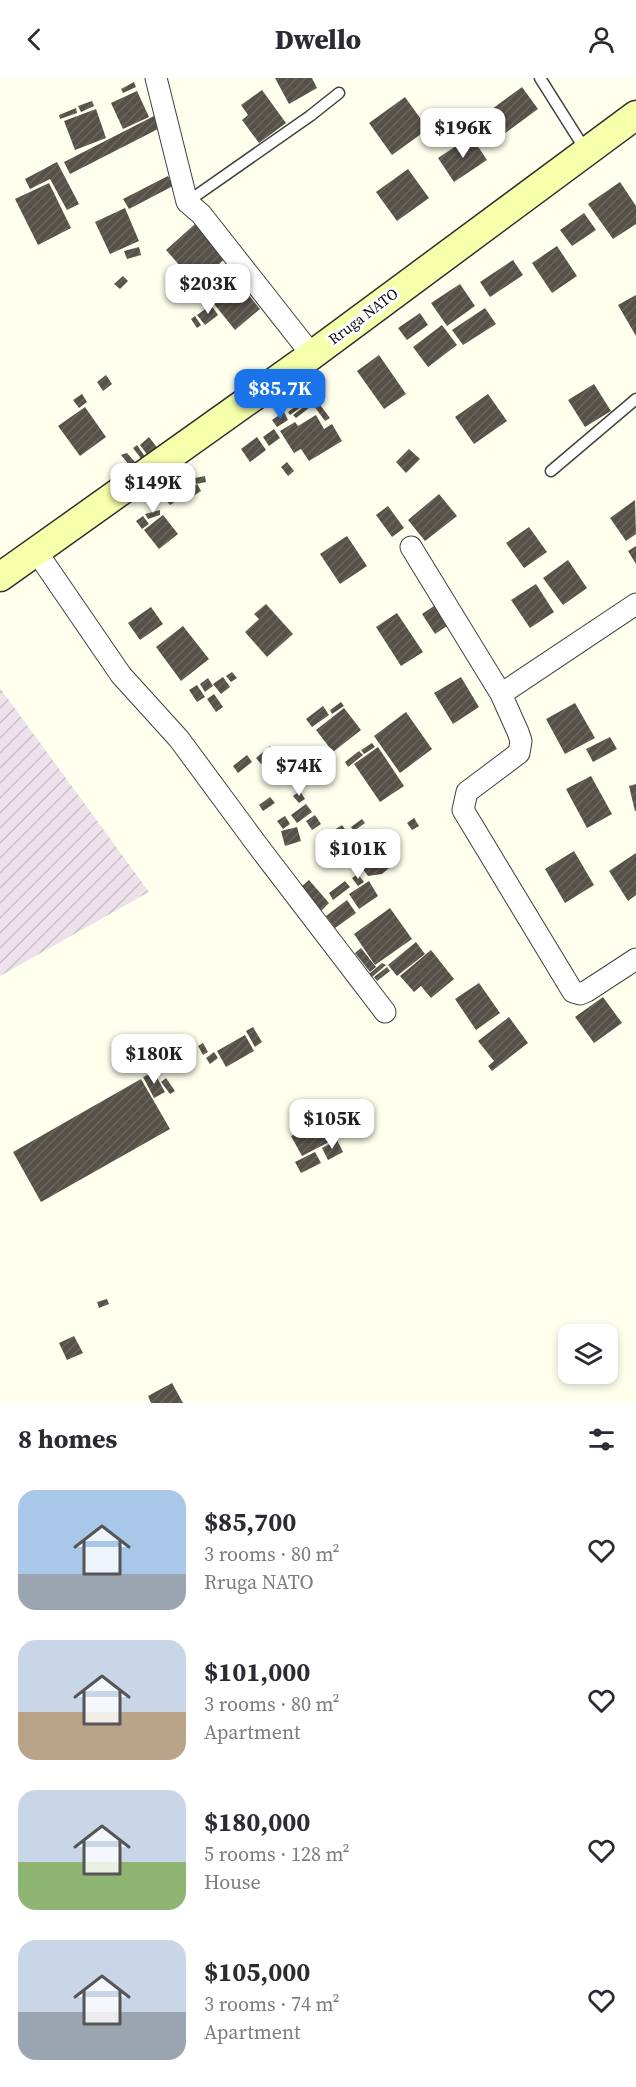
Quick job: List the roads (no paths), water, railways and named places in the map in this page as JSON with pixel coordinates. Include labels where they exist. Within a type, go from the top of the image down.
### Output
[{"type":"main road","name":"Rruga NATO","points":[[0,577],[312,355],[636,115]]},
{"type":"street","points":[[156,78],[187,202],[201,214],[312,355]]},
{"type":"street","points":[[411,547],[501,694],[520,741],[519,753],[467,792],[463,810],[573,992],[580,994],[587,991],[636,959]]},
{"type":"street","points":[[36,551],[121,675],[179,739],[385,1012]]},
{"type":"street","points":[[501,694],[636,604]]},
{"type":"lane","points":[[540,78],[586,151]]},
{"type":"lane","points":[[187,202],[339,93]]},
{"type":"lane","points":[[551,471],[636,399]]}]
